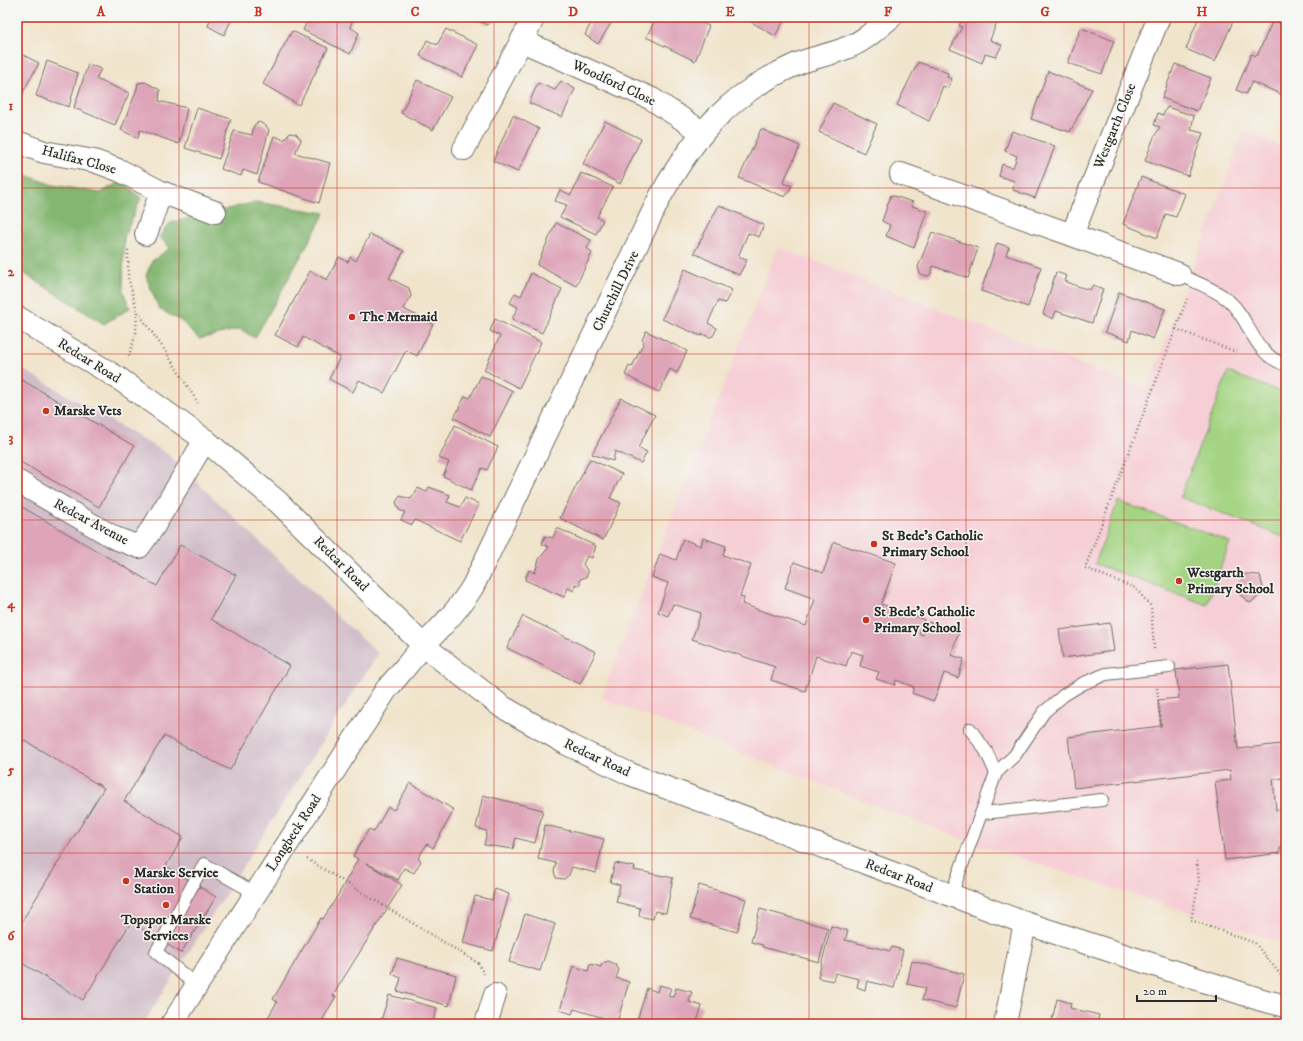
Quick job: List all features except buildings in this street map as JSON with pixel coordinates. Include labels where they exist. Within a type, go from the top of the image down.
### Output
[{"type":"street","points":[[464,149],[534,17]]},
{"type":"street","name":"Churchill Drive","points":[[424,646],[449,620],[462,604],[473,586],[660,197],[675,170],[702,132],[728,106],[761,82],[798,63],[848,48],[891,17]]},
{"type":"street","name":"Westgarth Close","points":[[1072,235],[1159,17]]},
{"type":"street","name":"Woodford Close","points":[[522,41],[652,99],[702,132]]},
{"type":"street","name":"Halifax Close","points":[[17,142],[44,152],[94,161],[121,171],[161,192],[215,212]]},
{"type":"street","points":[[901,174],[1072,235],[1186,278]]},
{"type":"street","points":[[146,234],[161,192]]},
{"type":"street","name":"Redcar Road","points":[[17,317],[118,378],[206,440],[278,502],[424,646],[501,706],[567,744],[630,774],[1025,923],[1286,1006]]},
{"type":"street","name":"Redcar Avenue","points":[[17,481],[115,538],[139,547],[154,526],[206,440]]},
{"type":"street","name":"Longbeck Road","points":[[172,1024],[386,690],[424,646]]},
{"type":"street","points":[[1005,1024],[1025,923]]},
{"type":"street","points":[[486,1024],[495,995]]},
{"type":"lane","points":[[1186,278],[1214,290],[1229,301],[1244,319],[1262,351],[1276,362],[1286,365]]},
{"type":"lane","points":[[951,895],[996,773],[1015,755],[1044,712],[1064,695],[1082,684],[1106,674],[1169,667]]},
{"type":"lane","points":[[970,728],[986,751],[996,773]]},
{"type":"lane","points":[[982,813],[1102,800]]},
{"type":"lane","points":[[196,985],[156,952],[204,864],[255,893]]},
{"type":"path","points":[[118,378],[129,357],[136,332],[137,311],[128,277],[126,254],[134,230],[146,234]]},
{"type":"path","points":[[1162,726],[1155,668],[1151,606],[1135,588],[1085,568],[1176,329],[1186,278]]},
{"type":"path","points":[[137,311],[166,352],[203,412],[206,440]]},
{"type":"path","points":[[1176,329],[1245,355],[1262,351]]},
{"type":"path","points":[[286,846],[478,963],[495,995]]},
{"type":"path","points":[[1197,861],[1199,882],[1191,920],[1255,943],[1286,981]]},
{"type":"shaded area","points":[[1244,131],[1286,148],[1286,944],[972,843],[601,698],[778,247],[1147,390]]},
{"type":"shaded area","points":[[17,366],[166,453],[378,654],[143,1024],[17,1024]]},
{"type":"green space","points":[[17,172],[53,185],[100,193],[122,181],[141,198],[124,237],[123,291],[130,308],[104,324],[17,269]]},
{"type":"green space","points":[[256,202],[325,213],[255,338],[240,329],[199,339],[181,321],[159,309],[146,276],[152,261],[170,248],[159,237],[170,223]]},
{"type":"green space","points":[[1228,372],[1286,394],[1286,538],[1180,497]]},
{"type":"green space","points":[[1118,501],[1230,542],[1207,605],[1095,564]]},
{"type":"place","name":"The Mermaid","points":[[352,317]]},
{"type":"place","name":"Marske Vets","points":[[46,411]]},
{"type":"place","name":"St Bede's Catholic Primary School","points":[[874,544]]},
{"type":"place","name":"Westgarth Primary School","points":[[1179,581]]},
{"type":"place","name":"St Bede’s Catholic Primary School","points":[[866,620]]},
{"type":"place","name":"Marske Service Station","points":[[126,881]]},
{"type":"place","name":"Topspot Marske Services","points":[[166,905]]}]
